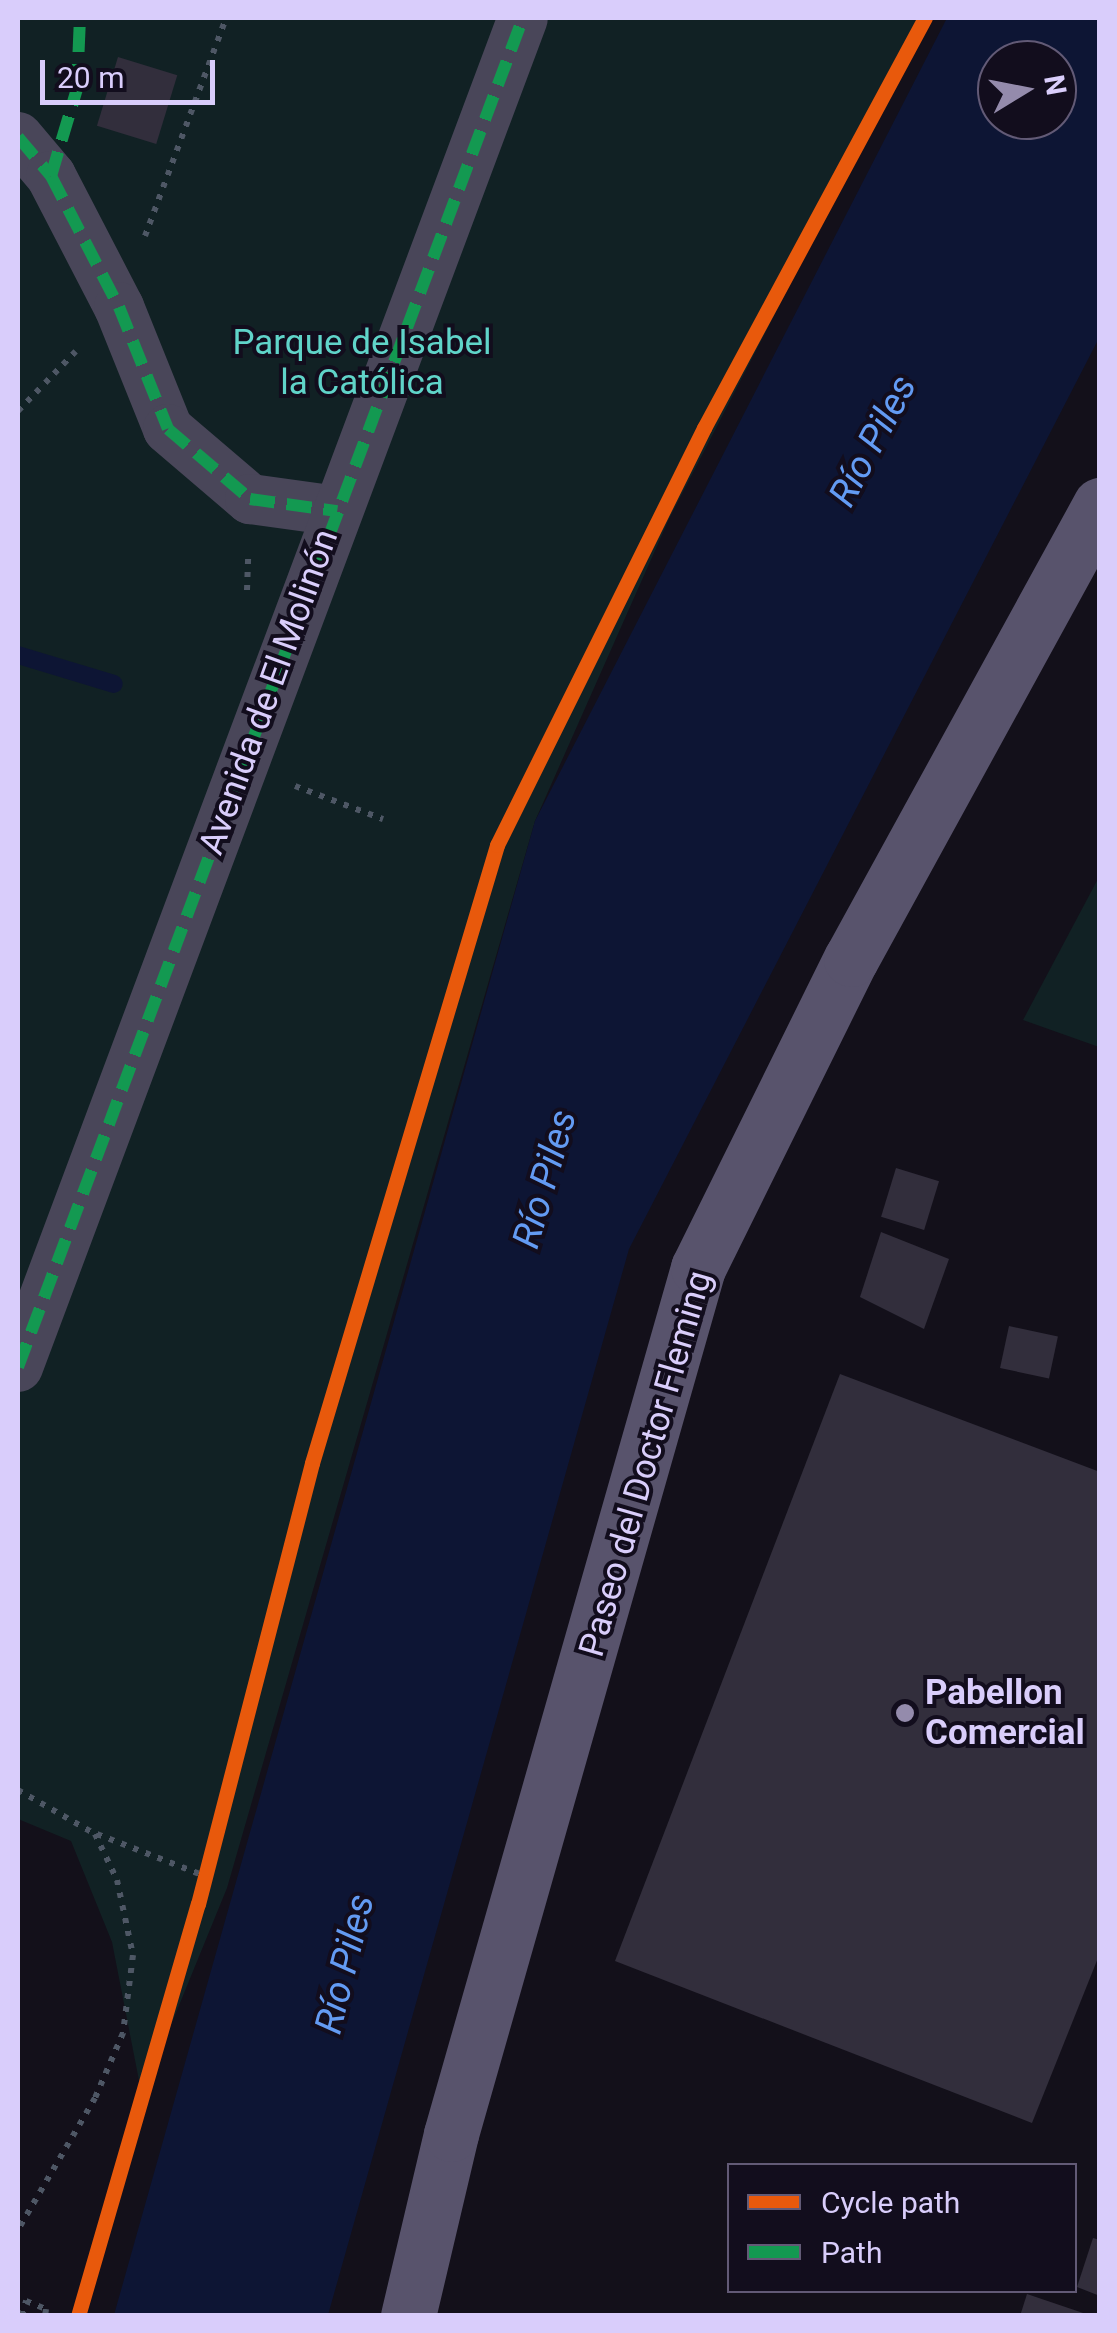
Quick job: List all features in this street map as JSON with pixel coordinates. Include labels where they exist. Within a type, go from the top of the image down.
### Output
[{"type":"main road","name":"Paseo del Doctor Fleming","points":[[408,2316],[451,2134],[698,1268],[852,959],[1100,505]]},
{"type":"street","name":"Avenida de El Molinón","points":[[18,1367],[523,18]]},
{"type":"street","points":[[18,137],[51,176],[119,306],[168,428],[250,498],[337,511]]},
{"type":"path","points":[[18,411],[119,306],[226,18]]},
{"type":"path","points":[[242,765],[383,819]]},
{"type":"path","points":[[18,1790],[96,1834],[205,1876]]},
{"type":"path","points":[[18,2230],[96,2098],[123,2033],[133,1955],[118,1880],[96,1834]]},
{"type":"path","points":[[22,2316],[26,2301],[46,2310],[45,2316]]},
{"type":"green space","name":"Parque de Isabel la Católica","points":[[18,18],[928,18],[669,519],[535,821],[227,1888],[142,2096],[112,1942],[71,1841],[18,1819]]},
{"type":"green space","points":[[1099,877],[1099,1047],[1023,1020]]},
{"type":"water","name":"Río Piles","points":[[947,18],[1099,18],[1099,338],[629,1249],[328,2315],[114,2315],[535,821]]},
{"type":"building","points":[[118,57],[177,75],[156,144],[97,126]]},
{"type":"building","points":[[896,1168],[939,1181],[924,1230],[881,1217]]},
{"type":"building","points":[[881,1232],[949,1259],[924,1329],[860,1297]]},
{"type":"building","points":[[1009,1326],[1058,1336],[1049,1378],[1000,1368]]},
{"type":"building","name":"Pabellon Comercial","points":[[840,1374],[1100,1472],[1100,1953],[1032,2123],[615,1961]]},
{"type":"building","points":[[1093,2238],[1100,2240],[1100,2296],[1077,2287]]},
{"type":"building","points":[[1027,2294],[1089,2315],[1089,2316],[1020,2316]]},
{"type":"waterway","points":[[18,655],[114,684]]},
{"type":"marked path","points":[[51,176],[77,89],[80,18]]},
{"type":"marked path","points":[[18,1367],[523,18]]},
{"type":"marked path","points":[[18,137],[51,176],[119,307],[168,429],[250,499],[337,511]]},
{"type":"cycle path","points":[[78,2316],[198,1904],[312,1463],[497,845],[704,428],[925,18]]},
{"type":"place","name":"Pabellon Comercial","points":[[905,1713]]}]
